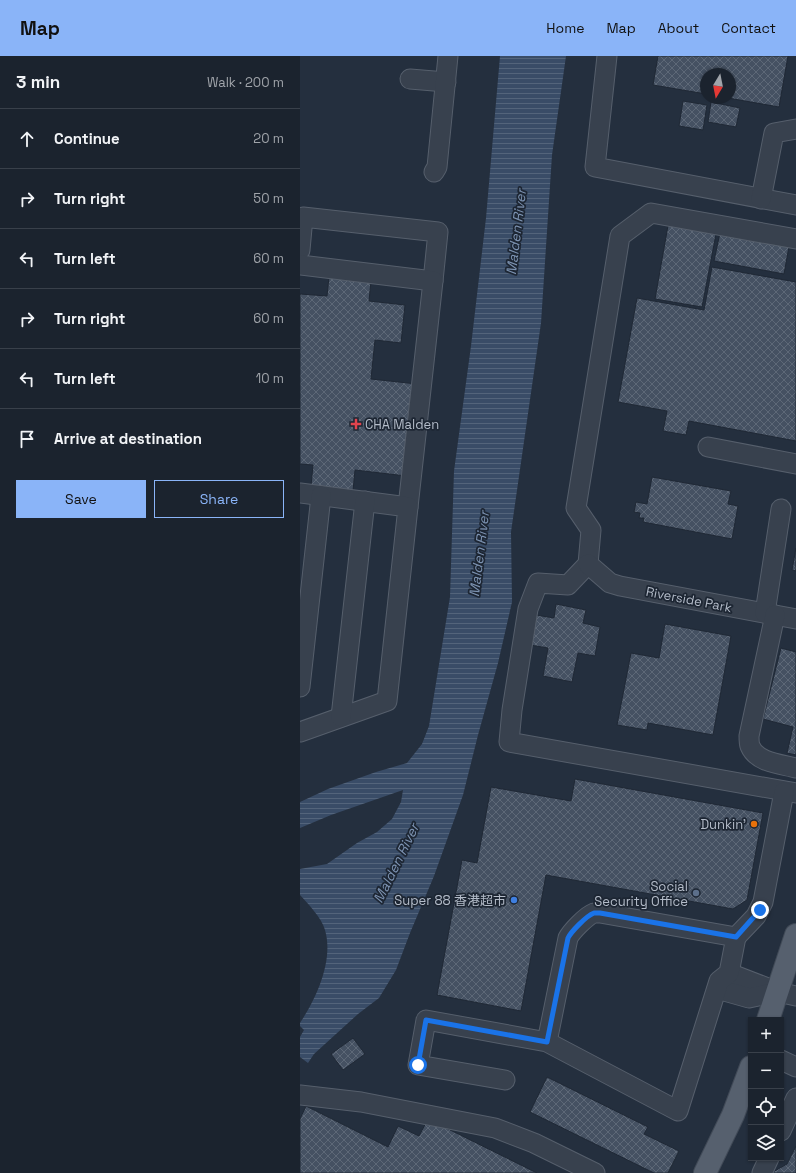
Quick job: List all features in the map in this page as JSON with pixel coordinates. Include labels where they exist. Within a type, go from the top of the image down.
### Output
[{"type":"main road","points":[[770,1017],[787,994],[796,934]]},
{"type":"main road","points":[[705,1173],[733,1115],[748,1075]]},
{"type":"street","points":[[434,172],[437,167],[448,56]]},
{"type":"street","points":[[608,56],[595,167],[796,205]]},
{"type":"street","points":[[410,79],[446,82]]},
{"type":"street","points":[[761,199],[774,133],[796,129]]},
{"type":"street","points":[[505,1080],[418,1065],[426,1020],[547,1042],[678,1111],[719,981],[729,974],[736,937],[756,916],[763,902],[790,792],[509,742],[512,710],[528,609],[538,583],[568,585],[588,564],[591,530],[576,508],[620,236],[651,213],[796,239]]},
{"type":"street","points":[[300,250],[303,217],[438,232],[386,701],[300,732]]},
{"type":"street","points":[[300,265],[433,281]]},
{"type":"street","points":[[708,447],[796,464]]},
{"type":"street","points":[[300,493],[408,507]]},
{"type":"street","points":[[300,687],[321,496]]},
{"type":"street","points":[[341,717],[365,501]]},
{"type":"street","points":[[782,509],[770,614],[749,736],[750,746],[758,756],[767,761],[796,768]]},
{"type":"street","name":"Riverside Park","points":[[588,564],[610,583],[620,586],[796,619]]},
{"type":"street","points":[[547,1042],[568,938],[571,933],[594,913],[736,937]]},
{"type":"street","points":[[729,974],[787,994]]},
{"type":"street","points":[[717,989],[749,998],[787,994]]},
{"type":"street","points":[[784,1061],[796,1067]]},
{"type":"street","points":[[300,1095],[361,1102],[495,1128],[534,1143],[595,1173]]},
{"type":"street","points":[[784,1125],[796,1098]]},
{"type":"street","points":[[762,1173],[767,1161]]},
{"type":"water","name":"Malden River","points":[[500,56],[566,56],[552,155],[541,323],[511,532],[512,602],[498,663],[463,795],[434,876],[396,970],[379,998],[358,1014],[314,1054],[308,1063],[300,1057],[300,1037],[304,1030],[300,1026],[300,1023],[312,1003],[322,979],[327,954],[327,942],[325,930],[321,921],[300,895],[300,869],[327,864],[357,843],[377,832],[392,819],[401,802],[403,790],[331,815],[300,828],[300,802],[328,789],[407,763],[422,744],[429,726],[450,597],[454,471],[486,218]]},
{"type":"building","points":[[658,56],[788,56],[779,107],[736,99],[736,68],[700,68],[700,93],[653,85]]},
{"type":"building","points":[[683,101],[707,105],[703,130],[679,126]]},
{"type":"building","points":[[711,104],[721,104],[740,108],[736,127],[708,122]]},
{"type":"building","points":[[669,220],[717,229],[702,307],[655,299]]},
{"type":"building","points":[[721,228],[790,241],[784,274],[714,261]]},
{"type":"building","points":[[712,267],[796,282],[796,441],[689,421],[686,435],[663,431],[667,411],[618,402],[637,298],[704,310]]},
{"type":"building","name":"CHA Malden","points":[[329,277],[371,281],[369,301],[405,305],[401,343],[375,340],[371,379],[417,384],[406,476],[355,470],[353,491],[311,486],[313,465],[300,464],[300,294],[327,296]]},
{"type":"building","points":[[652,477],[731,491],[728,504],[738,506],[732,539],[643,522],[644,518],[639,518],[640,513],[634,512],[636,502],[647,504]]},
{"type":"building","points":[[796,548],[796,571],[792,570]]},
{"type":"building","points":[[556,604],[586,610],[583,623],[600,627],[595,656],[578,653],[572,682],[543,676],[548,648],[530,645],[536,615],[554,618]]},
{"type":"building","points":[[665,624],[731,636],[713,735],[648,723],[647,730],[617,725],[631,653],[659,658]]},
{"type":"building","points":[[781,648],[796,652],[796,755],[787,753],[793,727],[763,719]]},
{"type":"building","points":[[575,779],[763,813],[747,900],[733,909],[546,875],[521,1011],[437,995],[462,860],[477,863],[491,787],[571,801]]},
{"type":"building","points":[[353,1038],[365,1054],[343,1070],[331,1054]]},
{"type":"building","points":[[547,1077],[648,1127],[644,1134],[679,1151],[668,1173],[654,1173],[530,1112]]},
{"type":"building","points":[[306,1106],[388,1147],[398,1126],[419,1136],[428,1119],[537,1173],[300,1173],[300,1119]]},
{"type":"building","points":[[796,1146],[796,1173],[771,1173],[787,1164]]},
{"type":"place","name":"CHA Malden","points":[[356,424]]},
{"type":"place","name":"Dunkin'","points":[[754,824]]},
{"type":"place","name":"Social Security Office","points":[[696,893]]},
{"type":"place","name":"Super 88 香港超市","points":[[514,900]]},
{"type":"route","points":[[418,1065],[426,1020],[547,1042],[568,938],[571,933],[594,913],[736,937],[760,910]]}]
